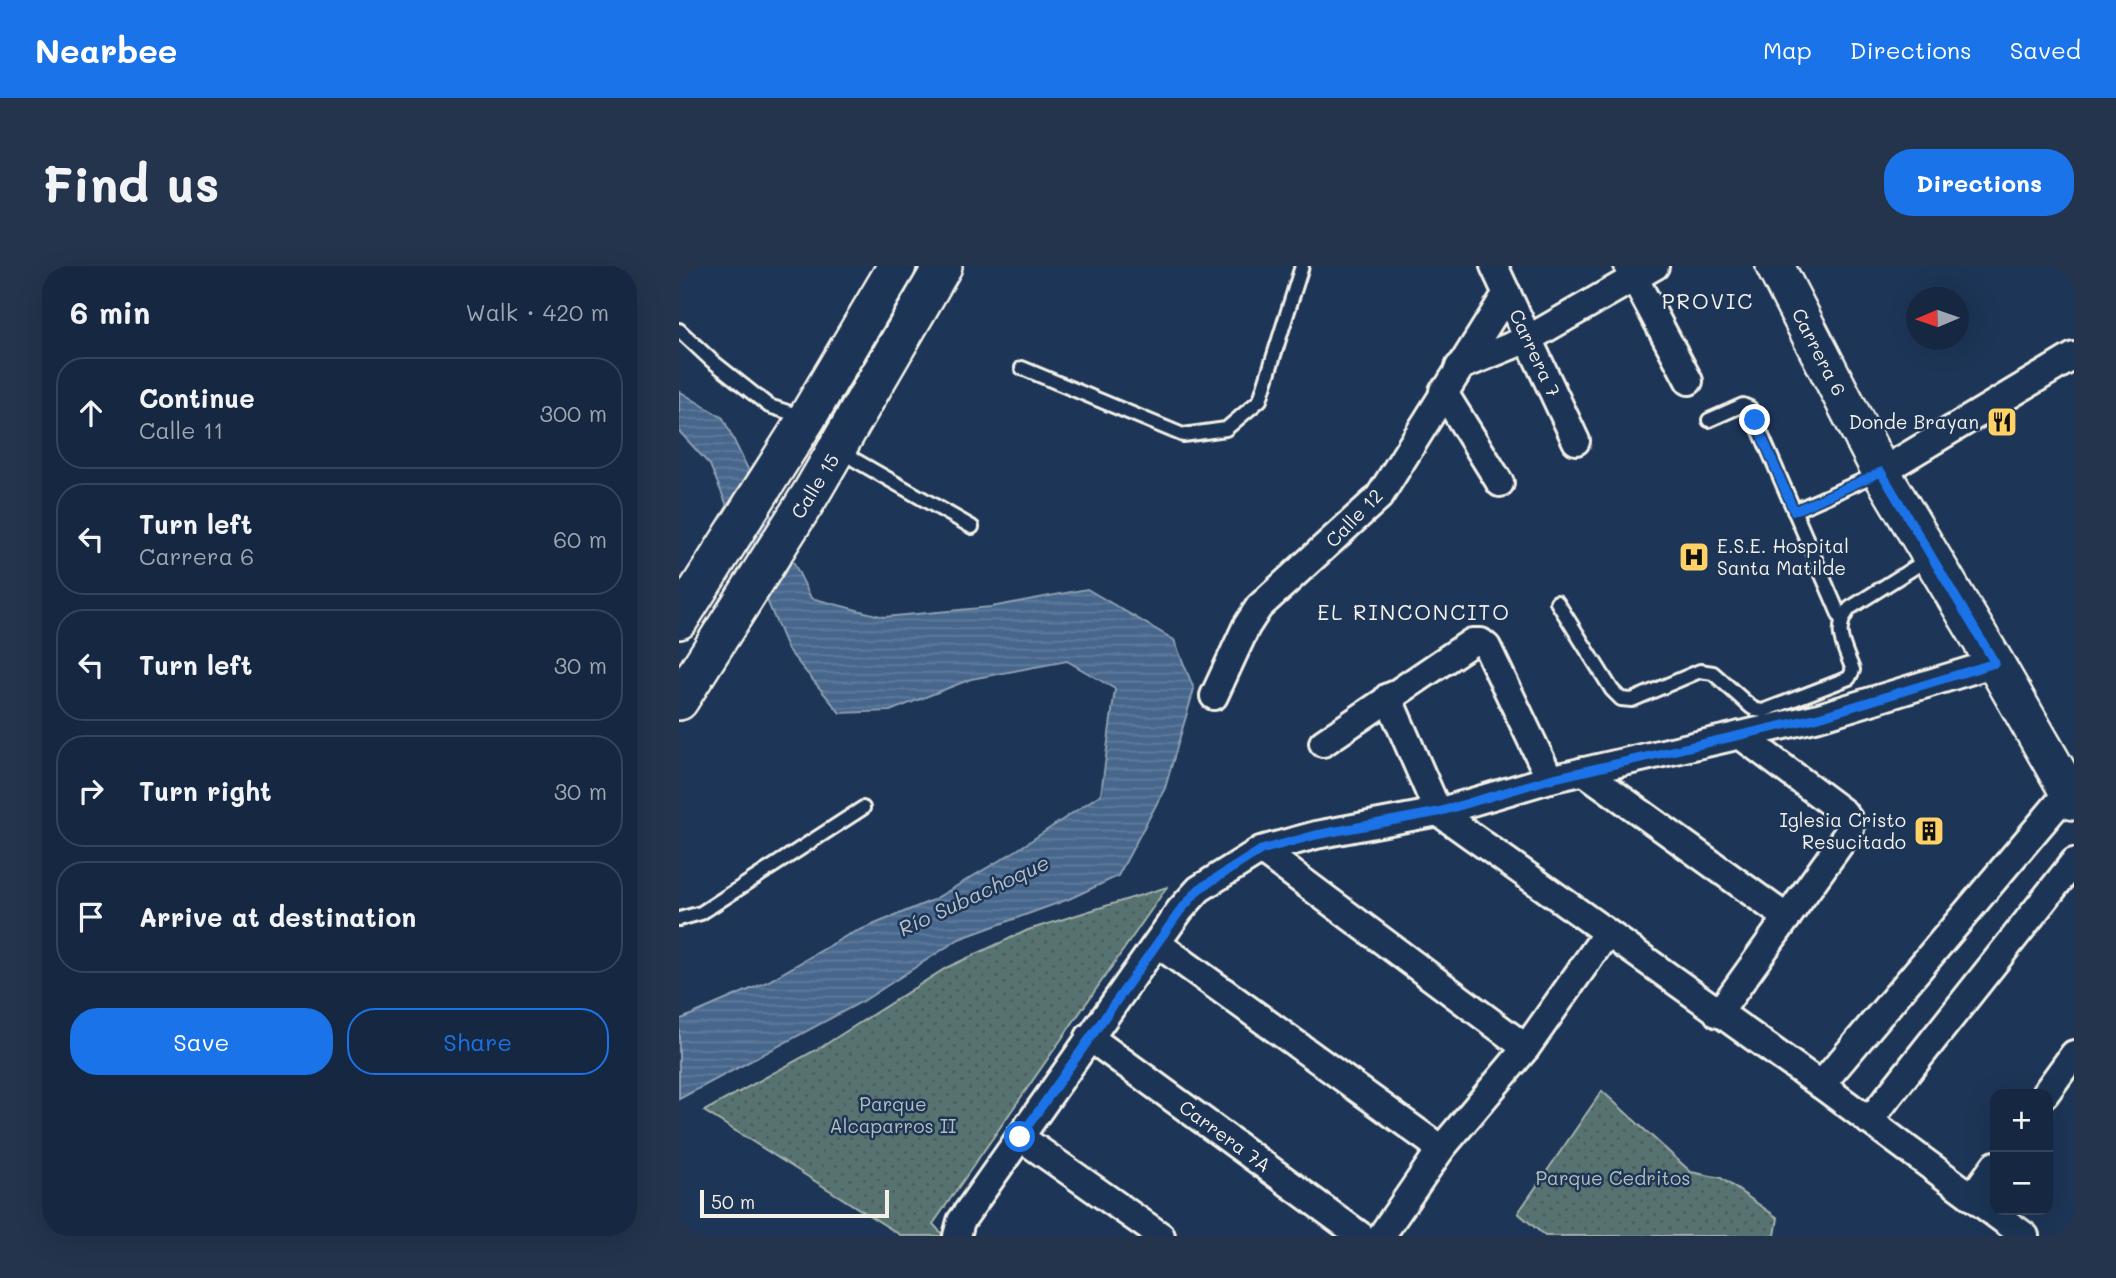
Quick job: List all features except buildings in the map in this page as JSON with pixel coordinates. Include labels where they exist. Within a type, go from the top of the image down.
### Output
[{"type":"street","points":[[679,620],[807,418],[897,266]]},
{"type":"street","name":"Calle 15","points":[[679,701],[810,495],[943,266]]},
{"type":"street","name":"Carrera 7","points":[[1494,266],[1576,441]]},
{"type":"street","name":"Carrera 6","points":[[1775,266],[1881,472],[2071,797]]},
{"type":"street","points":[[1459,368],[1528,339],[1639,270],[1689,381]]},
{"type":"street","name":"Calle 12","points":[[1215,696],[1245,627],[1259,607],[1378,497],[1507,293]]},
{"type":"street","points":[[1881,472],[2074,356]]},
{"type":"street","points":[[1443,391],[1500,483]]},
{"type":"street","points":[[807,418],[838,448]]},
{"type":"street","points":[[1323,743],[1472,642],[1481,642],[1487,647],[1550,779]]},
{"type":"street","points":[[957,1236],[961,1221],[1180,911],[1199,889],[1261,850],[1316,835],[1438,812],[1550,779],[1819,717],[1995,663]]},
{"type":"street","points":[[1388,697],[1438,812],[1821,1085],[2025,1236]]},
{"type":"street","points":[[1718,1014],[1850,830],[1849,820],[1844,813],[1740,735]]},
{"type":"street","points":[[1583,771],[1787,918]]},
{"type":"street","points":[[1821,1085],[2071,797]]},
{"type":"street","points":[[1261,850],[1526,1048]]},
{"type":"street","points":[[1869,1121],[2074,862]]},
{"type":"street","points":[[1381,1236],[1441,1149],[1526,1048],[1607,933]]},
{"type":"street","points":[[1158,944],[1441,1149]]},
{"type":"street","name":"Carrera 7A","points":[[1089,1037],[1361,1236]]},
{"type":"street","points":[[2049,1089],[2074,1054]]},
{"type":"street","points":[[1020,1137],[1161,1236]]},
{"type":"street","points":[[1972,1197],[1990,1172]]},
{"type":"lane","points":[[1022,369],[1183,435],[1226,429],[1260,400],[1302,266]]},
{"type":"lane","points":[[679,330],[711,360],[769,406],[807,418]]},
{"type":"lane","points":[[1557,602],[1612,690],[1621,699],[1632,701],[1700,671],[1707,671],[1713,673],[1756,710],[1763,710],[1849,678],[1853,670],[1840,633],[1841,619],[1750,408],[1743,405],[1709,420]]},
{"type":"lane","points":[[838,448],[972,527]]},
{"type":"lane","points":[[1794,511],[1881,472]]},
{"type":"lane","points":[[1841,619],[1850,608],[1931,557]]},
{"type":"lane","points":[[679,919],[701,913],[863,808]]},
{"type":"green space","name":"Parque Alcaparros II","points":[[1167,887],[933,1224],[944,1236],[902,1236],[704,1111],[823,1046],[946,968],[1028,930]]},
{"type":"green space","name":"Parque Cedritos","points":[[1602,1091],[1691,1172],[1721,1178],[1778,1218],[1775,1236],[1545,1236],[1518,1213]]},
{"type":"water","name":"Río Subachoque","points":[[679,391],[723,418],[811,598],[884,617],[991,607],[1087,589],[1174,640],[1194,689],[1165,788],[1118,876],[1069,899],[959,939],[865,1000],[679,1099],[679,1020],[767,982],[848,935],[933,900],[1017,850],[1101,794],[1115,689],[1067,661],[971,679],[890,711],[840,713],[788,650],[710,465],[679,431]]},
{"type":"place","name":"Donde Brayan","points":[[2002,422]]},
{"type":"place","name":"E.S.E. Hospital Santa Matilde","points":[[1694,557]]},
{"type":"place","name":"Iglesia Cristo Resucitado","points":[[1929,831]]},
{"type":"district","name":"PROVIC","points":[[1708,302]]},
{"type":"district","name":"EL RINCONCITO","points":[[1414,613]]},
{"type":"route","points":[[1020,1137],[1180,911],[1199,889],[1261,850],[1316,835],[1438,812],[1550,779],[1819,717],[1995,663],[1881,472],[1794,511],[1755,420]]}]
